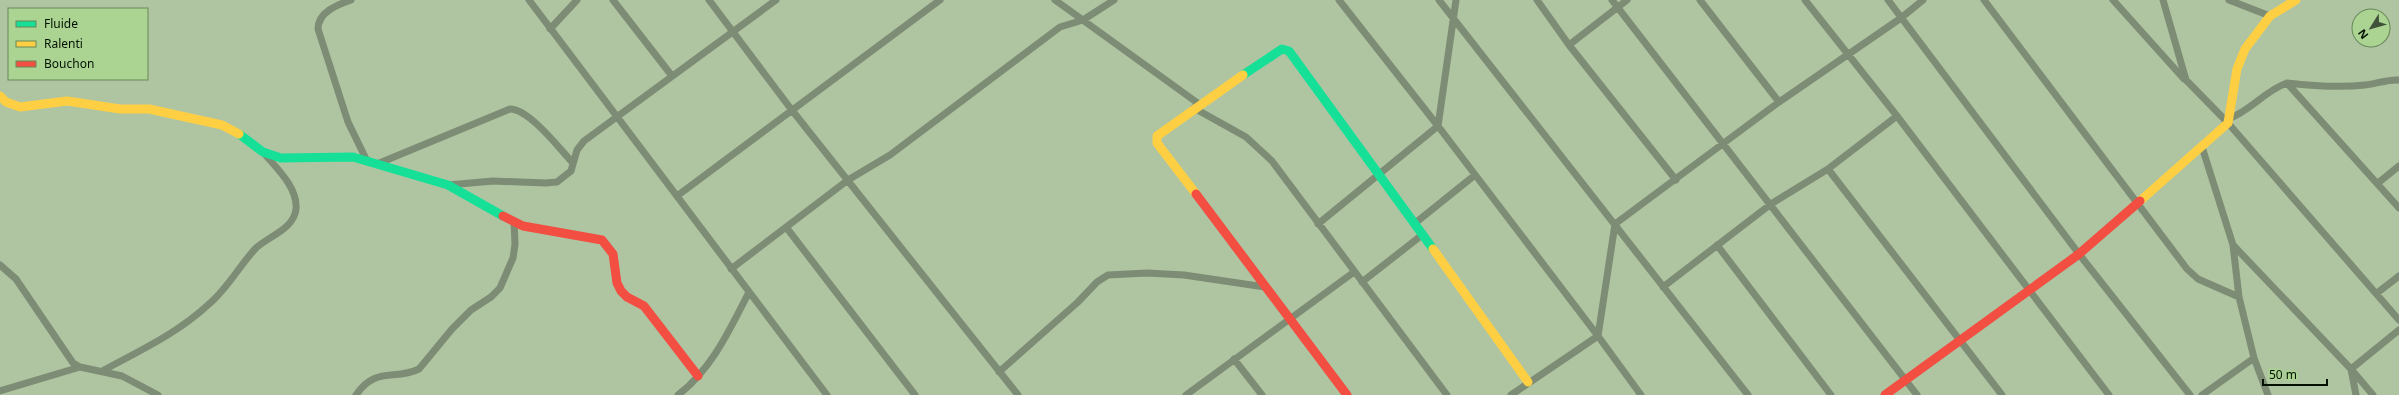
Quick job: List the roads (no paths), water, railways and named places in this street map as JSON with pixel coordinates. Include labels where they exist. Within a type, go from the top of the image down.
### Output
[{"type":"street","points":[[351,0],[331,9],[324,15],[318,23],[318,29],[348,122],[367,161]]},
{"type":"street","points":[[529,0],[616,117],[828,395]]},
{"type":"street","points":[[550,29],[577,0]]},
{"type":"street","points":[[613,0],[672,76]]},
{"type":"street","points":[[709,0],[791,109],[1018,395]]},
{"type":"street","points":[[448,185],[493,181],[553,183],[569,174],[577,150],[584,141],[776,0]]},
{"type":"street","points":[[677,196],[791,109],[940,0]]},
{"type":"street","points":[[1055,0],[1196,106],[1246,138],[1272,160],[1318,224],[1447,395]]},
{"type":"street","points":[[732,269],[848,180],[890,155],[1060,27],[1083,20],[1114,0]]},
{"type":"street","points":[[1339,0],[1438,126],[1598,336],[1641,395]]},
{"type":"street","points":[[1439,0],[1748,395]]},
{"type":"street","points":[[1318,224],[1438,126],[1456,0]]},
{"type":"street","points":[[1536,0],[1569,45],[1676,180]]},
{"type":"street","points":[[1612,0],[1724,143],[1917,395]]},
{"type":"street","points":[[1569,45],[1627,0]]},
{"type":"street","points":[[1700,0],[1779,102]]},
{"type":"street","points":[[1805,0],[1897,116],[2109,395]]},
{"type":"street","points":[[1888,0],[2079,254],[2190,395]]},
{"type":"street","points":[[1511,395],[1528,382],[1598,336],[1615,224],[1779,102],[1901,18],[1923,0]]},
{"type":"street","points":[[1984,0],[2138,202],[2187,269],[2198,279],[2239,297]]},
{"type":"street","points":[[2113,0],[2186,80],[2228,121],[2399,320]]},
{"type":"street","points":[[2163,0],[2186,80]]},
{"type":"street","points":[[2229,0],[2270,16]]},
{"type":"street","points":[[2228,121],[2237,70],[2245,49],[2270,16],[2296,0]]},
{"type":"street","points":[[1347,395],[1157,143],[1157,136],[1196,106],[1282,49],[1289,51],[1528,382]]},
{"type":"street","points":[[1885,395],[2029,288],[2079,254],[2202,147],[2228,121],[2240,115],[2262,96],[2276,87],[2287,83],[2343,86],[2399,80]]},
{"type":"street","points":[[2287,83],[2399,208]]},
{"type":"street","points":[[0,96],[6,102],[20,107],[67,102],[120,108],[149,109],[222,125],[235,131],[263,152],[291,186],[296,200],[296,210],[287,227],[256,249],[210,304],[178,330],[104,370]]},
{"type":"street","points":[[377,164],[510,110],[517,109],[536,124],[572,162]]},
{"type":"street","points":[[1664,287],[1771,204],[1828,169],[1897,116]]},
{"type":"street","points":[[2202,147],[2233,245],[2239,297],[2254,358],[2268,395]]},
{"type":"street","points":[[263,152],[281,158],[353,157],[448,185],[514,222],[552,233],[602,240],[613,254],[617,283],[621,291],[627,297],[644,306],[698,376]]},
{"type":"street","points":[[2378,183],[2399,166]]},
{"type":"street","points":[[1828,169],[2002,395]]},
{"type":"street","points":[[1414,224],[1475,175]]},
{"type":"street","points":[[356,395],[368,382],[376,377],[390,374],[411,373],[419,369],[452,329],[471,310],[491,297],[500,288],[513,258],[515,244],[514,222]]},
{"type":"street","points":[[786,228],[915,395]]},
{"type":"street","points":[[1362,282],[1422,234]]},
{"type":"street","points":[[1717,245],[1831,395]]},
{"type":"street","points":[[2233,245],[2351,369],[2372,395]]},
{"type":"street","points":[[0,265],[16,279],[73,363],[80,367],[104,370],[138,383],[158,395]]},
{"type":"street","points":[[1186,395],[1354,272]]},
{"type":"street","points":[[999,372],[1078,302],[1097,282],[1108,275],[1147,273],[1184,275],[1265,287]]},
{"type":"street","points":[[2377,294],[2399,276]]},
{"type":"street","points":[[678,395],[698,376],[728,334],[749,292]]},
{"type":"street","points":[[2351,369],[2399,330]]},
{"type":"street","points":[[2202,395],[2254,358]]},
{"type":"street","points":[[1234,359],[1262,395]]},
{"type":"street","points":[[0,391],[80,367]]},
{"type":"street","points":[[2351,369],[2356,395]]}]
